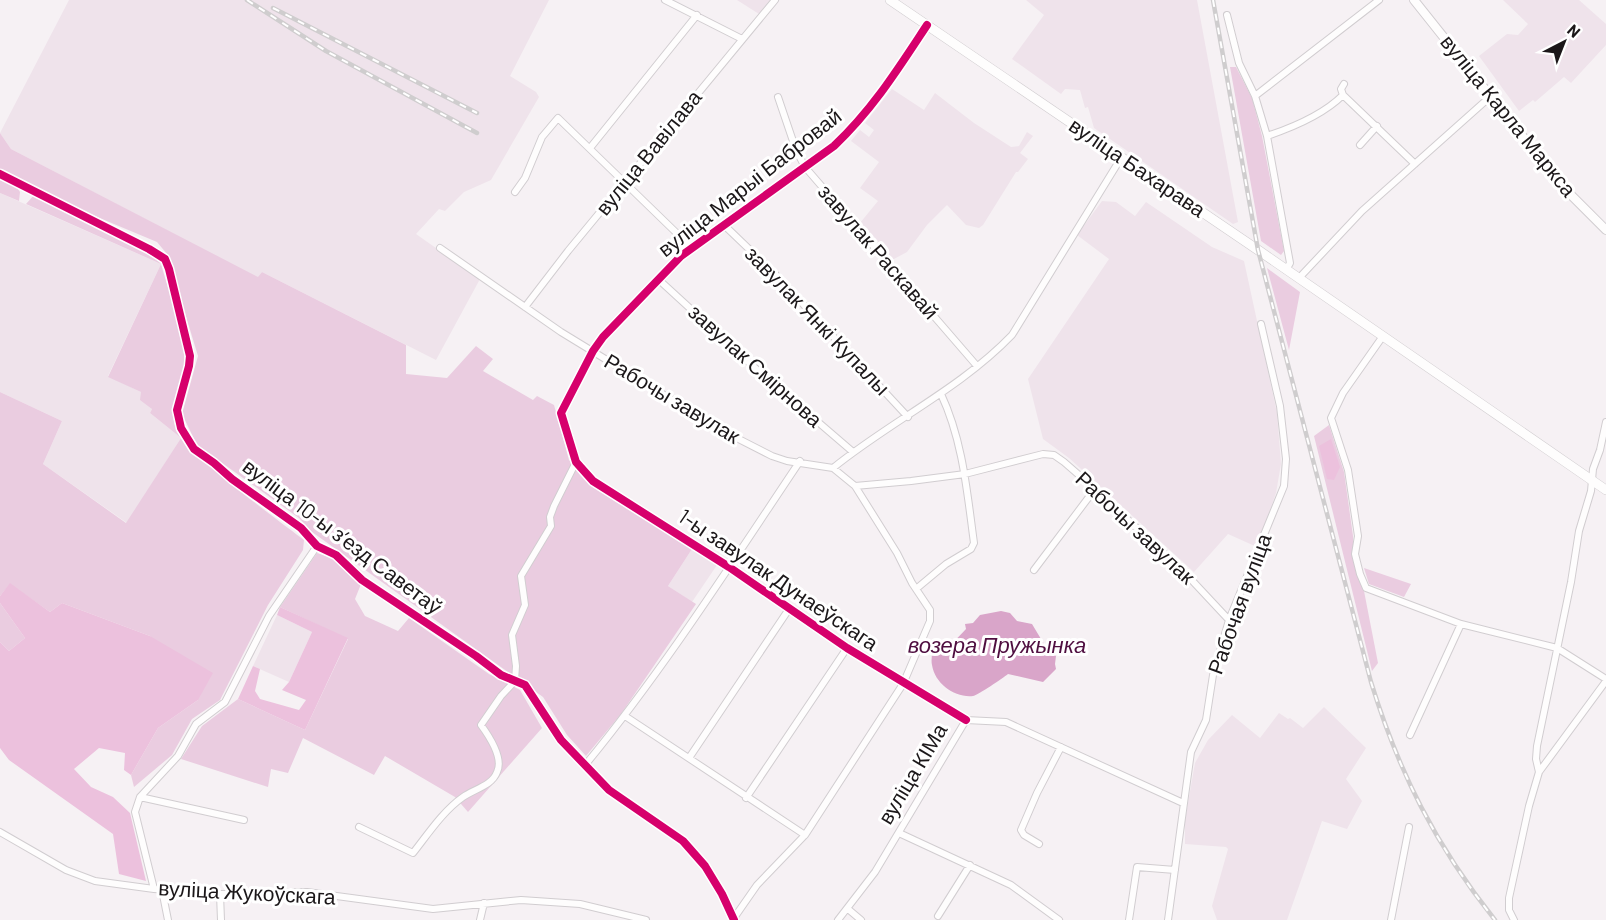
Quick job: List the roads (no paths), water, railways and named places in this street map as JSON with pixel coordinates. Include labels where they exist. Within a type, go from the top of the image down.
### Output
[{"type":"main road","name":"вуліца Бахарава","points":[[890,0],[1606,490]]},
{"type":"main road","name":"вуліца Карла Маркса","points":[[1414,0],[1563,187],[1606,230]]},
{"type":"street","points":[[665,0],[742,39]]},
{"type":"street","name":"вуліца Вавілава","points":[[525,308],[568,251],[775,0]]},
{"type":"street","points":[[1256,96],[1379,0]]},
{"type":"street","points":[[590,148],[697,15]]},
{"type":"street","points":[[1227,15],[1239,63],[1256,96],[1267,136],[1290,263],[1286,270]]},
{"type":"street","name":"вуліца Марыі Бабровай","points":[[576,462],[561,413],[593,351],[603,337],[681,255],[834,146],[858,123],[883,93],[927,25]]},
{"type":"street","points":[[1344,84],[1341,89],[1343,95],[1415,164]]},
{"type":"street","points":[[1267,136],[1287,129],[1331,107],[1343,95]]},
{"type":"street","points":[[1299,278],[1362,211],[1491,96]]},
{"type":"street","name":"завулак Раскавай","points":[[778,97],[796,150],[805,167],[977,366]]},
{"type":"street","points":[[514,192],[525,178],[542,136],[558,118],[692,248]]},
{"type":"street","points":[[1360,146],[1377,126]]},
{"type":"street","points":[[833,468],[853,452],[941,394],[995,352],[1012,335],[1121,158]]},
{"type":"street","name":"вуліца 10-ы зʼезд Саветаў","points":[[0,174],[165,259],[190,356],[177,410],[181,428],[194,449],[301,528],[317,546],[336,555],[362,580],[476,656],[493,670],[525,685],[561,740],[609,790],[683,841],[705,866],[734,919]]},
{"type":"street","name":"завулак Янкі Купалы","points":[[724,225],[776,275],[909,417]]},
{"type":"street","name":"Рабочы завулак","points":[[440,248],[525,308],[746,444],[787,461],[800,461],[833,468],[855,486],[930,610],[930,621],[903,684],[805,835],[757,885],[734,919]]},
{"type":"street","name":"завулак Смірнова","points":[[658,279],[754,367],[853,452]]},
{"type":"street","name":"Рабочая вуліца","points":[[1168,920],[1191,752],[1206,720],[1213,675],[1229,620],[1284,486],[1286,459],[1280,406],[1261,324]]},
{"type":"street","points":[[1383,336],[1343,393],[1331,418],[1348,470],[1358,537],[1355,554],[1366,588],[1461,624],[1557,648],[1606,680],[1539,772],[1508,904],[1513,918]]},
{"type":"street","points":[[916,589],[946,564],[971,549],[974,543],[965,474],[951,416],[941,394]]},
{"type":"street","points":[[1539,772],[1536,759],[1537,746],[1579,531],[1606,422]]},
{"type":"street","name":"Рабочы завулак","points":[[855,486],[911,482],[965,474],[1043,454],[1054,455],[1095,489],[1186,574],[1229,620]]},
{"type":"street","points":[[586,764],[625,716],[800,461]]},
{"type":"street","points":[[359,827],[413,853],[463,797],[489,783],[498,772],[498,761],[492,742],[481,725],[501,696],[515,681],[516,666],[512,635],[525,605],[522,576],[551,526],[550,516],[576,462]]},
{"type":"street","name":"1-ы завулак Дунаеўскага","points":[[576,462],[593,481],[729,567],[903,684],[966,720]]},
{"type":"street","points":[[1034,570],[1095,489]]},
{"type":"street","points":[[154,889],[135,812],[140,796],[178,756],[196,724],[225,702],[268,616],[317,546]]},
{"type":"street","points":[[689,758],[789,609]]},
{"type":"street","points":[[1410,735],[1461,624]]},
{"type":"street","points":[[746,798],[847,648]]},
{"type":"street","points":[[625,716],[805,835]]},
{"type":"street","name":"вуліца КІМа","points":[[838,920],[875,872],[966,720],[1006,722],[1183,803]]},
{"type":"street","points":[[1039,844],[1024,835],[1021,830],[1036,794],[1061,747]]},
{"type":"street","points":[[140,796],[244,820]]},
{"type":"street","points":[[1391,920],[1409,827]]},
{"type":"street","name":"вуліца Жукоўскага","points":[[0,832],[66,870],[95,881],[162,890],[220,894],[307,892],[433,909],[521,900],[580,904],[646,920]]},
{"type":"street","points":[[899,833],[1011,885],[1059,920]]},
{"type":"street","points":[[938,916],[970,865]]},
{"type":"street","points":[[1129,920],[1137,867],[1175,870]]},
{"type":"street","points":[[162,890],[168,920]]},
{"type":"street","points":[[220,894],[221,920]]},
{"type":"street","points":[[480,920],[484,903]]},
{"type":"street","points":[[848,909],[861,920]]},
{"type":"water","name":"возера Пружынка","points":[[1001,611],[1010,613],[1017,621],[1032,624],[1047,649],[1056,656],[1056,669],[1043,682],[1008,674],[973,696],[953,692],[937,678],[932,663],[932,651],[952,642],[966,629],[965,624],[973,623],[980,615]]},
{"type":"railway","points":[[247,0],[326,51],[477,133]]},
{"type":"railway","points":[[1213,0],[1258,250],[1371,682],[1394,747],[1421,807],[1455,864],[1495,920]]},
{"type":"railway","points":[[273,8],[477,113]]}]
